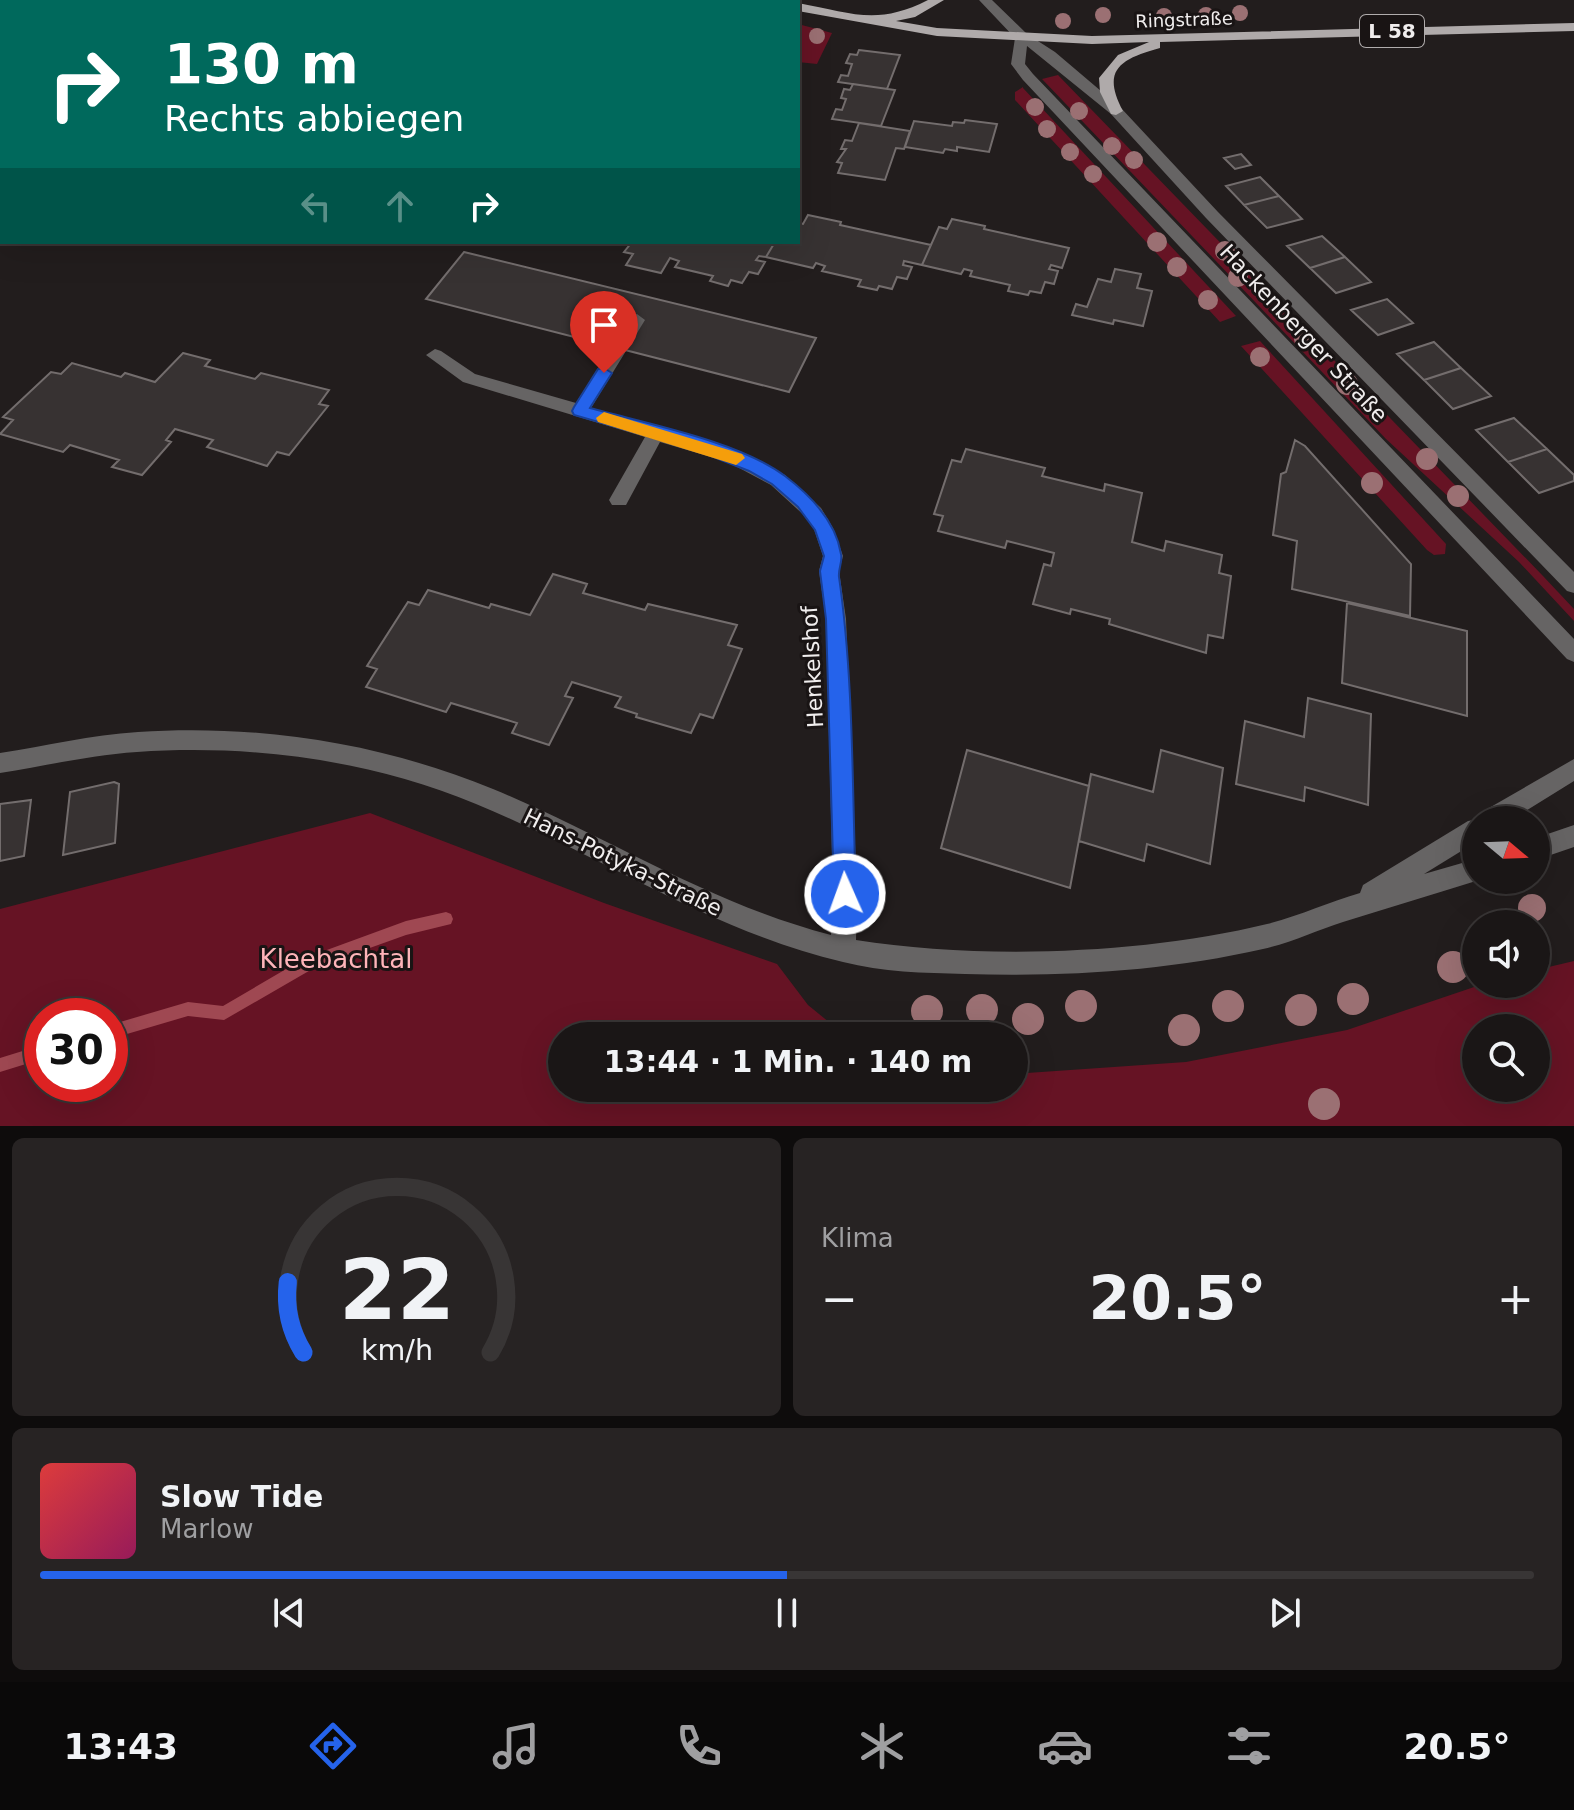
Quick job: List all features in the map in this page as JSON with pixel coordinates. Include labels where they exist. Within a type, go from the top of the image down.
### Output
[{"type":"main road","points":[[869,22],[910,14],[938,0]]},
{"type":"main road","name":"Ringstraße","points":[[800,7],[869,22],[948,33],[1022,37],[1180,39],[1574,27]]},
{"type":"main road","points":[[1116,111],[1105,86],[1111,69],[1142,48],[1180,39]]},
{"type":"street","name":"Hackenberger Straße","points":[[985,0],[1022,37],[1050,55],[1116,111],[1212,215],[1574,585]]},
{"type":"street","name":"Hackenberger Straße","points":[[1022,37],[1018,64],[1028,77],[1574,653]]},
{"type":"street","points":[[580,411],[637,320]]},
{"type":"street","name":"Henkelshof","points":[[435,355],[469,378],[734,457],[778,480],[814,513],[833,556],[829,571],[836,619],[845,894],[843,950]]},
{"type":"street","points":[[619,500],[656,433]]},
{"type":"street","name":"Hans-Potyka-Straße","points":[[0,763],[134,743],[217,739],[258,741],[345,754],[432,776],[473,791],[530,816],[681,894],[789,935],[843,950],[909,959],[1007,964],[1167,954],[1267,936],[1462,874]]},
{"type":"street","points":[[1513,806],[1574,769]]},
{"type":"street","points":[[1550,844],[1574,836]]},
{"type":"street","name":"Hans-Potyka-Straße","points":[[1341,911],[1404,876],[1462,838]]},
{"type":"green space","points":[[800,25],[832,33],[817,64],[800,62]]},
{"type":"green space","points":[[1058,75],[1543,576],[1574,609],[1574,621],[1519,562],[1386,439],[1042,79]]},
{"type":"green space","points":[[1023,87],[1236,316],[1220,322],[1015,100],[1015,92]]},
{"type":"green space","points":[[1260,341],[1446,544],[1445,554],[1434,555],[1427,550],[1241,346]]},
{"type":"green space","name":"Kleebachtal","points":[[370,813],[604,903],[777,964],[808,1005],[829,1022],[548,1022],[548,1102],[1028,1102],[1028,1073],[1186,1062],[1347,1030],[1462,991],[1462,998],[1550,998],[1550,967],[1574,961],[1574,1126],[0,1126],[0,909]]},
{"type":"building","points":[[859,50],[900,55],[887,89],[838,82],[841,75],[848,76],[852,64],[846,63],[850,54],[857,55]]},
{"type":"building","points":[[853,84],[895,90],[881,126],[832,119],[836,109],[842,110],[846,99],[841,98],[844,89],[850,90]]},
{"type":"building","points":[[965,120],[997,124],[989,152],[957,147],[957,151],[945,149],[943,153],[905,147],[914,121],[952,126],[953,122],[964,123]]},
{"type":"building","points":[[859,123],[910,131],[904,149],[896,148],[885,180],[838,173],[842,163],[837,162],[846,149],[841,149],[845,140],[852,141]]},
{"type":"building","points":[[1241,154],[1251,165],[1235,169],[1224,158]]},
{"type":"building","points":[[1260,177],[1279,196],[1244,205],[1226,186]]},
{"type":"building","points":[[1279,196],[1302,219],[1267,228],[1244,205]]},
{"type":"building","points":[[808,215],[931,245],[922,265],[904,261],[903,265],[912,267],[907,279],[897,277],[892,289],[879,286],[877,290],[858,286],[861,280],[822,271],[825,266],[816,263],[813,268],[766,257],[774,244],[800,244],[800,223],[803,224]]},
{"type":"building","points":[[952,219],[1069,248],[1062,268],[1051,265],[1049,269],[1058,271],[1054,284],[1045,282],[1041,293],[1030,291],[1028,295],[1008,291],[1010,285],[970,276],[972,271],[964,269],[961,274],[922,265],[939,227],[947,229]]},
{"type":"building","points":[[1322,236],[1345,257],[1310,268],[1287,246]]},
{"type":"building","points":[[630,244],[774,244],[766,257],[759,256],[756,260],[765,262],[758,274],[749,272],[742,283],[731,280],[728,286],[710,281],[713,276],[675,267],[679,261],[670,258],[661,273],[626,265],[633,254],[624,252]]},
{"type":"building","points":[[464,252],[816,338],[789,392],[426,299]]},
{"type":"building","points":[[1345,257],[1371,282],[1336,293],[1310,268]]},
{"type":"building","points":[[1115,269],[1141,274],[1137,288],[1152,291],[1143,326],[1114,320],[1113,324],[1072,315],[1076,304],[1087,307],[1098,279],[1111,282]]},
{"type":"building","points":[[1387,299],[1413,323],[1378,335],[1351,310]]},
{"type":"building","points":[[1434,342],[1461,368],[1424,380],[1397,354]]},
{"type":"building","points":[[183,353],[210,360],[205,366],[255,379],[261,373],[329,390],[319,404],[328,406],[289,455],[277,452],[267,466],[207,447],[213,440],[175,429],[166,440],[171,442],[142,475],[112,467],[119,460],[70,445],[63,452],[0,434],[13,420],[3,417],[51,372],[61,374],[72,363],[121,377],[125,373],[155,382]]},
{"type":"building","points":[[1461,368],[1491,396],[1453,409],[1424,380]]},
{"type":"building","points":[[1514,418],[1547,449],[1508,462],[1476,430]]},
{"type":"building","points":[[1295,440],[1305,446],[1411,564],[1410,616],[1292,589],[1297,541],[1273,535],[1281,474],[1286,472]]},
{"type":"building","points":[[966,449],[1045,468],[1042,476],[1104,491],[1105,484],[1142,493],[1132,542],[1164,551],[1166,541],[1222,555],[1219,573],[1231,576],[1223,638],[1208,635],[1206,653],[1109,624],[1110,619],[1071,609],[1070,614],[1033,604],[1044,564],[1051,566],[1054,553],[1007,541],[1005,548],[938,531],[943,516],[934,514],[952,460],[961,462]]},
{"type":"building","points":[[1547,449],[1574,475],[1574,481],[1539,493],[1508,462]]},
{"type":"building","points":[[553,574],[587,584],[583,593],[645,610],[648,604],[737,625],[728,645],[742,649],[713,718],[700,714],[691,733],[636,717],[637,714],[615,707],[621,697],[572,682],[565,696],[573,698],[549,745],[512,733],[517,723],[451,703],[446,712],[366,687],[377,669],[367,666],[408,602],[419,605],[428,590],[489,608],[491,604],[530,615]]},
{"type":"building","points":[[1347,603],[1467,631],[1467,716],[1342,683]]},
{"type":"building","points":[[1308,698],[1371,714],[1368,805],[1305,787],[1304,801],[1236,784],[1245,721],[1304,737]]},
{"type":"building","points":[[967,750],[1089,786],[1070,888],[941,848]]},
{"type":"building","points":[[1161,750],[1223,768],[1210,864],[1147,844],[1144,861],[1079,841],[1091,774],[1153,792]]},
{"type":"building","points":[[114,782],[119,784],[115,843],[63,855],[70,792]]},
{"type":"building","points":[[31,800],[24,856],[0,861],[0,804]]},
{"type":"waterway","points":[[128,1027],[188,1009],[224,1013],[310,963],[406,928],[446,919]]},
{"type":"waterway","points":[[0,1065],[24,1058]]},
{"type":"slow traffic","points":[[604,418],[736,458]]},
{"type":"route","points":[[604,373],[580,411],[701,445],[755,466],[804,502],[823,528],[833,556],[829,571],[836,619],[845,894]]}]
